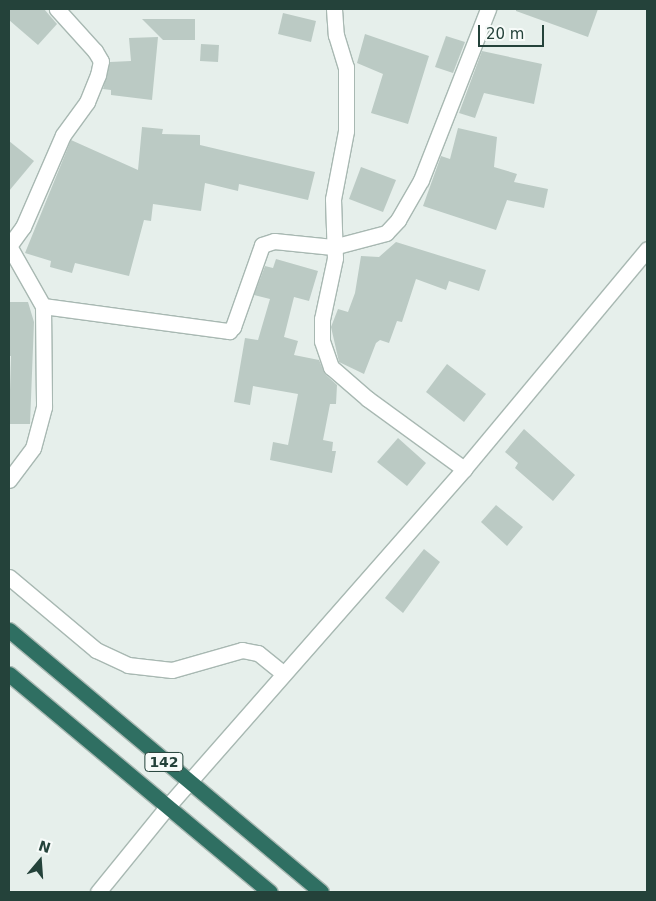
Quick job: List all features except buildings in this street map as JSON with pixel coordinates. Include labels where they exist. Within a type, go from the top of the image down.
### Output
[{"type":"highway","name":"142","points":[[9,630],[321,892]]},
{"type":"highway","name":"142","points":[[9,674],[270,892]]},
{"type":"street","points":[[9,480],[33,448],[40,429],[44,407],[42,306],[9,246],[23,227],[63,135],[87,102],[98,75],[100,61],[95,51],[57,9]]},
{"type":"street","points":[[334,9],[336,35],[346,67],[346,131],[333,199],[334,258],[322,334],[331,366],[368,400],[464,468]]},
{"type":"street","points":[[42,306],[229,331],[233,327],[262,245],[289,242],[333,247],[386,234],[398,220],[421,180],[488,9]]},
{"type":"street","points":[[98,892],[168,806],[464,468],[647,249]]},
{"type":"street","points":[[9,577],[96,650],[128,666],[172,670],[242,650],[258,653],[284,674]]}]
